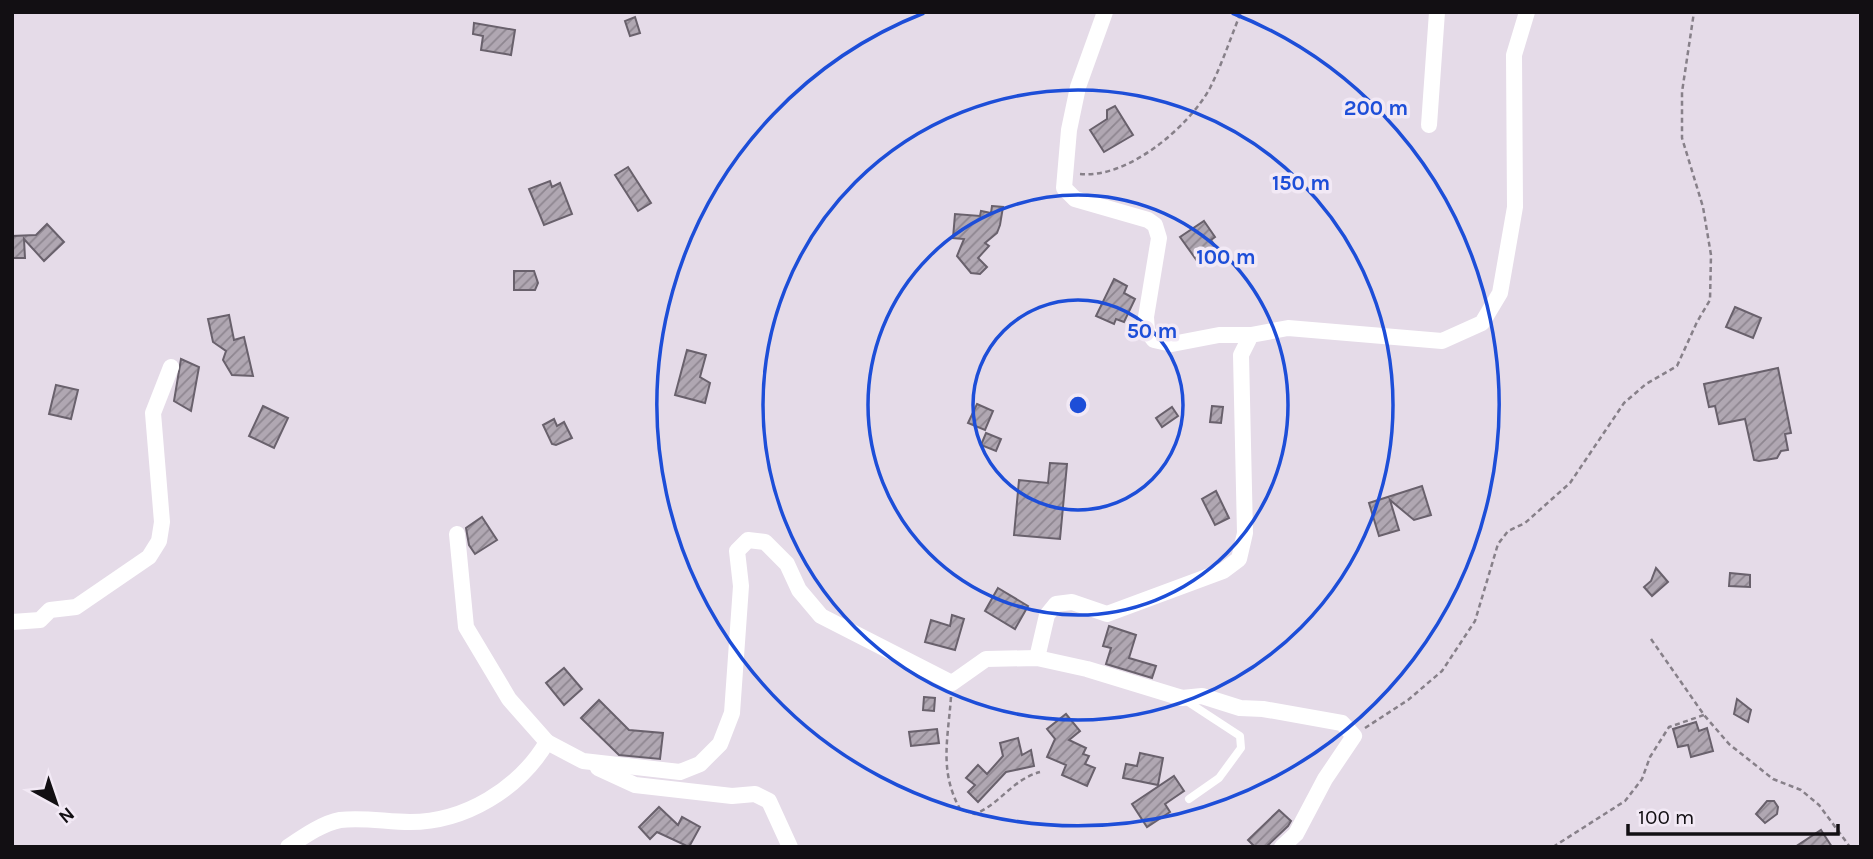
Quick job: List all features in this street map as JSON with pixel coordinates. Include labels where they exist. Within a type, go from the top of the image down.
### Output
[{"type":"street","points":[[1105,12],[1077,87],[1064,188],[1074,199],[1148,220],[1158,231],[1146,325],[1154,340],[1172,344],[1219,335],[1251,335],[1301,329],[1442,341],[1482,323],[1500,293],[1515,207],[1514,55],[1527,12]]},
{"type":"street","points":[[1429,125],[1437,12]]},
{"type":"street","points":[[1037,658],[1047,615],[1056,604],[1072,602],[1107,614],[1223,571],[1239,559],[1245,533],[1241,355],[1251,335]]},
{"type":"street","points":[[12,622],[40,620],[50,610],[76,607],[149,557],[159,541],[162,522],[153,413],[171,367]]},
{"type":"street","points":[[457,534],[466,626],[509,699],[547,742],[635,785],[732,796],[755,794],[769,802],[790,847]]},
{"type":"street","points":[[583,761],[680,772],[700,764],[720,744],[732,713],[741,586],[737,551],[748,540],[765,542],[787,564],[799,590],[821,615],[953,683],[986,659],[1037,658],[1087,669],[1182,698],[1202,696],[1240,708],[1315,716],[1342,723],[1354,736],[1325,779],[1296,834],[1282,847]]},
{"type":"street","points":[[288,847],[337,820],[413,822],[450,816],[492,799],[537,760],[547,742]]},
{"type":"lane","points":[[1182,698],[1240,736],[1241,748],[1219,778],[1189,799]]},
{"type":"path","points":[[1064,173],[1096,176],[1136,161],[1163,143],[1209,90],[1241,12]]},
{"type":"path","points":[[1354,736],[1408,700],[1442,671],[1475,621],[1498,544],[1503,537],[1508,531],[1525,523],[1570,482],[1624,404],[1646,384],[1677,366],[1710,300],[1711,256],[1703,207],[1682,138],[1682,92],[1694,12]]},
{"type":"path","points":[[1651,639],[1704,715],[1729,744],[1773,779],[1801,790],[1819,805],[1850,847]]},
{"type":"path","points":[[953,683],[946,744],[948,788],[960,809],[975,814],[989,809],[1025,776],[1040,772]]},
{"type":"path","points":[[1553,847],[1625,801],[1642,779],[1650,757],[1669,727],[1704,715]]},
{"type":"building","points":[[635,17],[640,33],[630,36],[625,21]]},
{"type":"building","points":[[474,23],[515,30],[511,55],[481,50],[483,36],[473,34]]},
{"type":"building","points":[[1115,106],[1133,135],[1104,152],[1090,130],[1107,119],[1107,110]]},
{"type":"building","points":[[628,167],[651,203],[638,211],[615,175]]},
{"type":"building","points":[[550,181],[552,187],[560,183],[572,214],[544,225],[529,189]]},
{"type":"building","points":[[992,206],[1003,207],[997,233],[985,243],[989,246],[978,258],[987,267],[980,274],[971,273],[957,256],[964,239],[953,238],[955,214],[980,216],[981,211],[991,213]]},
{"type":"building","points":[[1204,221],[1215,237],[1211,240],[1219,251],[1200,265],[1180,237]]},
{"type":"building","points":[[47,224],[64,242],[44,261],[24,239],[25,258],[12,258],[12,236],[36,235]]},
{"type":"building","points":[[514,271],[534,271],[538,283],[535,290],[514,290]]},
{"type":"building","points":[[1114,279],[1127,286],[1124,293],[1135,299],[1124,322],[1116,319],[1114,324],[1096,316]]},
{"type":"building","points":[[1735,307],[1761,318],[1753,338],[1726,327]]},
{"type":"building","points":[[229,315],[234,340],[244,337],[253,376],[232,375],[223,360],[226,351],[213,342],[208,319]]},
{"type":"building","points":[[687,350],[706,355],[700,377],[710,383],[705,403],[675,395]]},
{"type":"building","points":[[181,359],[199,367],[191,411],[174,401]]},
{"type":"building","points":[[1778,368],[1791,433],[1785,434],[1788,450],[1781,451],[1777,458],[1754,460],[1745,419],[1719,424],[1715,406],[1709,407],[1704,384]]},
{"type":"building","points":[[56,385],[78,390],[71,419],[49,414]]},
{"type":"building","points":[[977,404],[993,411],[985,430],[968,423]]},
{"type":"building","points":[[263,406],[288,418],[274,448],[249,436]]},
{"type":"building","points":[[1212,406],[1223,407],[1221,423],[1210,422]]},
{"type":"building","points":[[1172,407],[1178,416],[1162,427],[1156,418]]},
{"type":"building","points":[[554,419],[557,426],[564,422],[572,438],[556,445],[552,444],[543,425]]},
{"type":"building","points":[[986,433],[1001,439],[996,451],[981,445]]},
{"type":"building","points":[[1050,463],[1067,464],[1060,539],[1014,535],[1019,480],[1048,483]]},
{"type":"building","points":[[1422,486],[1431,515],[1414,520],[1390,500],[1399,530],[1379,536],[1369,503]]},
{"type":"building","points":[[1216,491],[1229,518],[1215,525],[1202,499]]},
{"type":"building","points":[[482,517],[497,540],[475,554],[469,545],[466,528]]},
{"type":"building","points":[[1656,568],[1668,582],[1652,596],[1644,587],[1651,581]]},
{"type":"building","points":[[1730,573],[1750,575],[1750,587],[1729,586]]},
{"type":"building","points":[[998,588],[1028,606],[1015,629],[985,611]]},
{"type":"building","points":[[952,615],[964,619],[955,650],[925,642],[931,620],[950,626]]},
{"type":"building","points":[[1109,626],[1136,635],[1129,658],[1156,666],[1152,678],[1106,664],[1111,648],[1103,646]]},
{"type":"building","points":[[564,668],[582,689],[564,705],[546,683]]},
{"type":"building","points":[[924,697],[935,698],[934,711],[923,710]]},
{"type":"building","points":[[1737,699],[1751,710],[1748,722],[1734,714]]},
{"type":"building","points":[[599,700],[629,730],[663,733],[660,759],[619,755],[581,718]]},
{"type":"building","points":[[1066,714],[1080,731],[1069,740],[1086,748],[1083,754],[1089,756],[1085,764],[1095,768],[1087,786],[1062,775],[1066,765],[1047,757],[1055,739],[1047,729]]},
{"type":"building","points":[[1696,722],[1699,731],[1707,728],[1713,751],[1691,757],[1688,745],[1678,747],[1673,729]]},
{"type":"building","points":[[937,729],[939,743],[911,746],[909,732]]},
{"type":"building","points":[[1018,738],[1022,755],[1031,750],[1034,766],[1006,772],[978,802],[968,792],[975,785],[966,778],[978,765],[987,774],[1003,756],[1000,743]]},
{"type":"building","points":[[1140,753],[1163,758],[1158,785],[1123,778],[1126,764],[1137,766]]},
{"type":"building","points":[[1174,776],[1184,791],[1165,804],[1170,812],[1147,827],[1132,804]]},
{"type":"building","points":[[1767,801],[1774,801],[1778,807],[1777,814],[1765,823],[1756,814]]},
{"type":"building","points":[[659,807],[678,825],[682,817],[700,827],[689,847],[657,832],[650,839],[639,827]]},
{"type":"building","points":[[1279,810],[1291,821],[1288,826],[1266,847],[1255,847],[1248,840]]},
{"type":"building","points":[[1821,830],[1832,847],[1795,847]]}]
